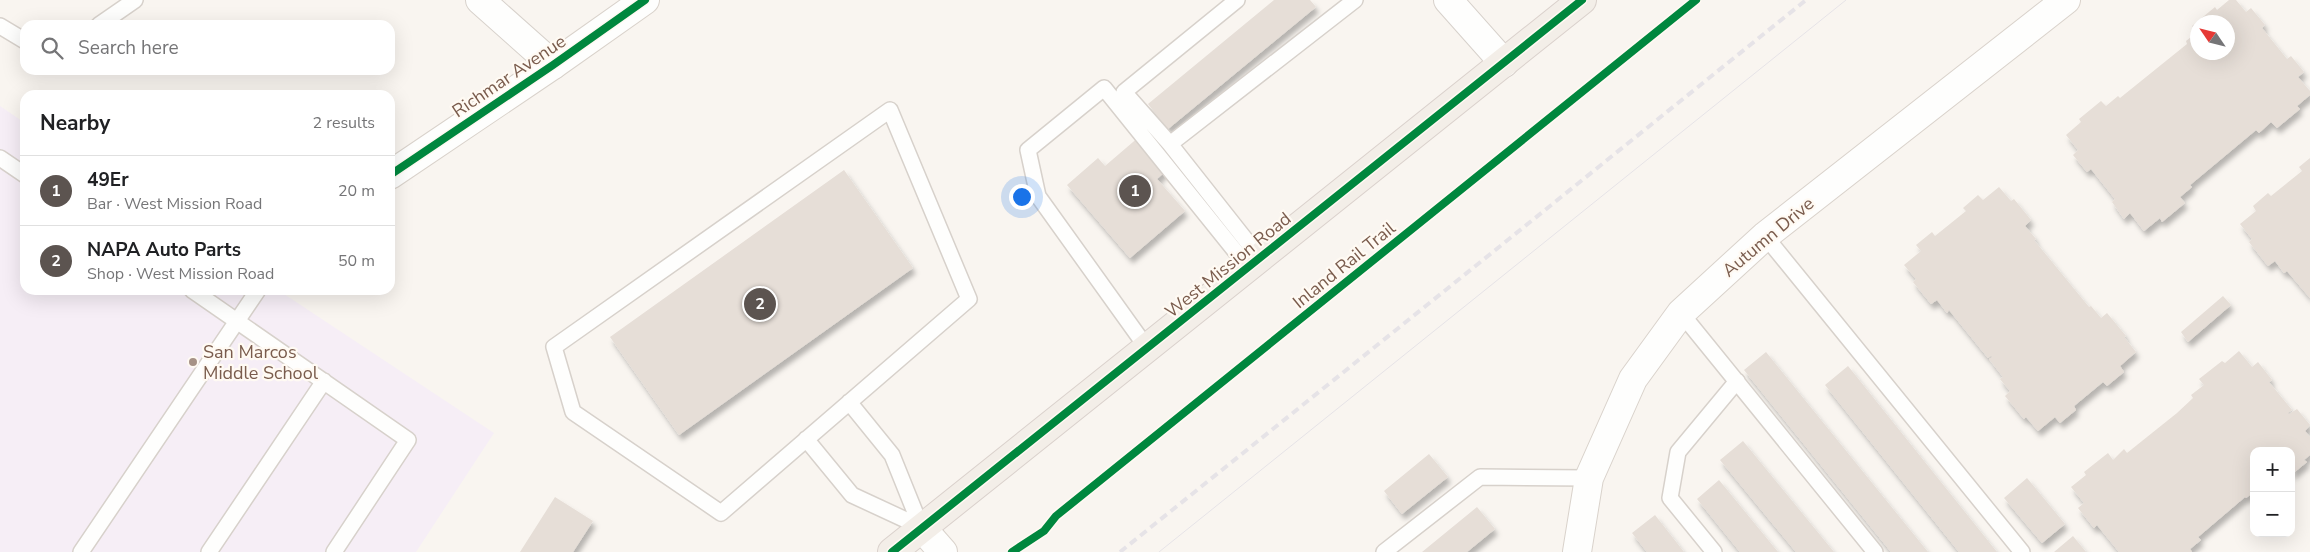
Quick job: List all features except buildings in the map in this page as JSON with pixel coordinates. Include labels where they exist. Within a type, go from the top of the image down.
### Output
[{"type":"main road","name":"West Mission Road","points":[[892,552],[1582,0]]},
{"type":"street","points":[[480,0],[554,65]]},
{"type":"street","name":"Richmar Avenue","points":[[395,172],[554,65],[644,0]]},
{"type":"street","points":[[1448,0],[1504,63]]},
{"type":"street","name":"Autumn Drive","points":[[1577,552],[1589,478],[1633,378],[1682,313],[1765,236],[2066,0]]},
{"type":"street","points":[[921,527],[943,552]]},
{"type":"lane","points":[[106,20],[135,0]]},
{"type":"lane","points":[[1237,0],[1124,92],[1170,144],[1254,262]]},
{"type":"lane","points":[[1170,144],[1355,0]]},
{"type":"lane","points":[[0,26],[20,39]]},
{"type":"lane","points":[[1147,348],[1038,196],[1028,150],[1104,88],[1254,262]]},
{"type":"lane","points":[[890,110],[969,299],[806,438],[721,513],[573,412],[554,347],[890,110]]},
{"type":"lane","points":[[0,158],[20,172]]},
{"type":"lane","points":[[1765,236],[2022,552]]},
{"type":"lane","points":[[199,295],[408,440],[334,552]]},
{"type":"lane","points":[[81,552],[255,295]]},
{"type":"lane","points":[[1682,313],[1875,552]]},
{"type":"lane","points":[[1714,552],[1670,498],[1678,452],[1736,381]]},
{"type":"lane","points":[[209,552],[324,382]]},
{"type":"lane","points":[[849,402],[892,455],[921,527]]},
{"type":"lane","points":[[806,438],[852,495],[921,527]]},
{"type":"lane","points":[[1384,552],[1480,477],[1589,478]]},
{"type":"shaded area","name":"San Marcos Middle School","points":[[0,106],[20,120],[20,295],[286,295],[494,433],[416,552],[0,552]]},
{"type":"tram line","points":[[1159,552],[1846,0]]},
{"type":"railway","points":[[1120,552],[1806,0]]},
{"type":"cycle path","points":[[395,172],[553,65],[645,0]]},
{"type":"cycle path","points":[[892,552],[1582,0]]},
{"type":"cycle path","name":"Inland Rail Trail","points":[[1012,552],[1044,531],[1056,516],[1696,0]]},
{"type":"place","name":"49Er","points":[[1135,191]]},
{"type":"place","name":"NAPA Auto Parts","points":[[760,304]]},
{"type":"place","name":"San Marcos Middle School","points":[[193,362]]}]
